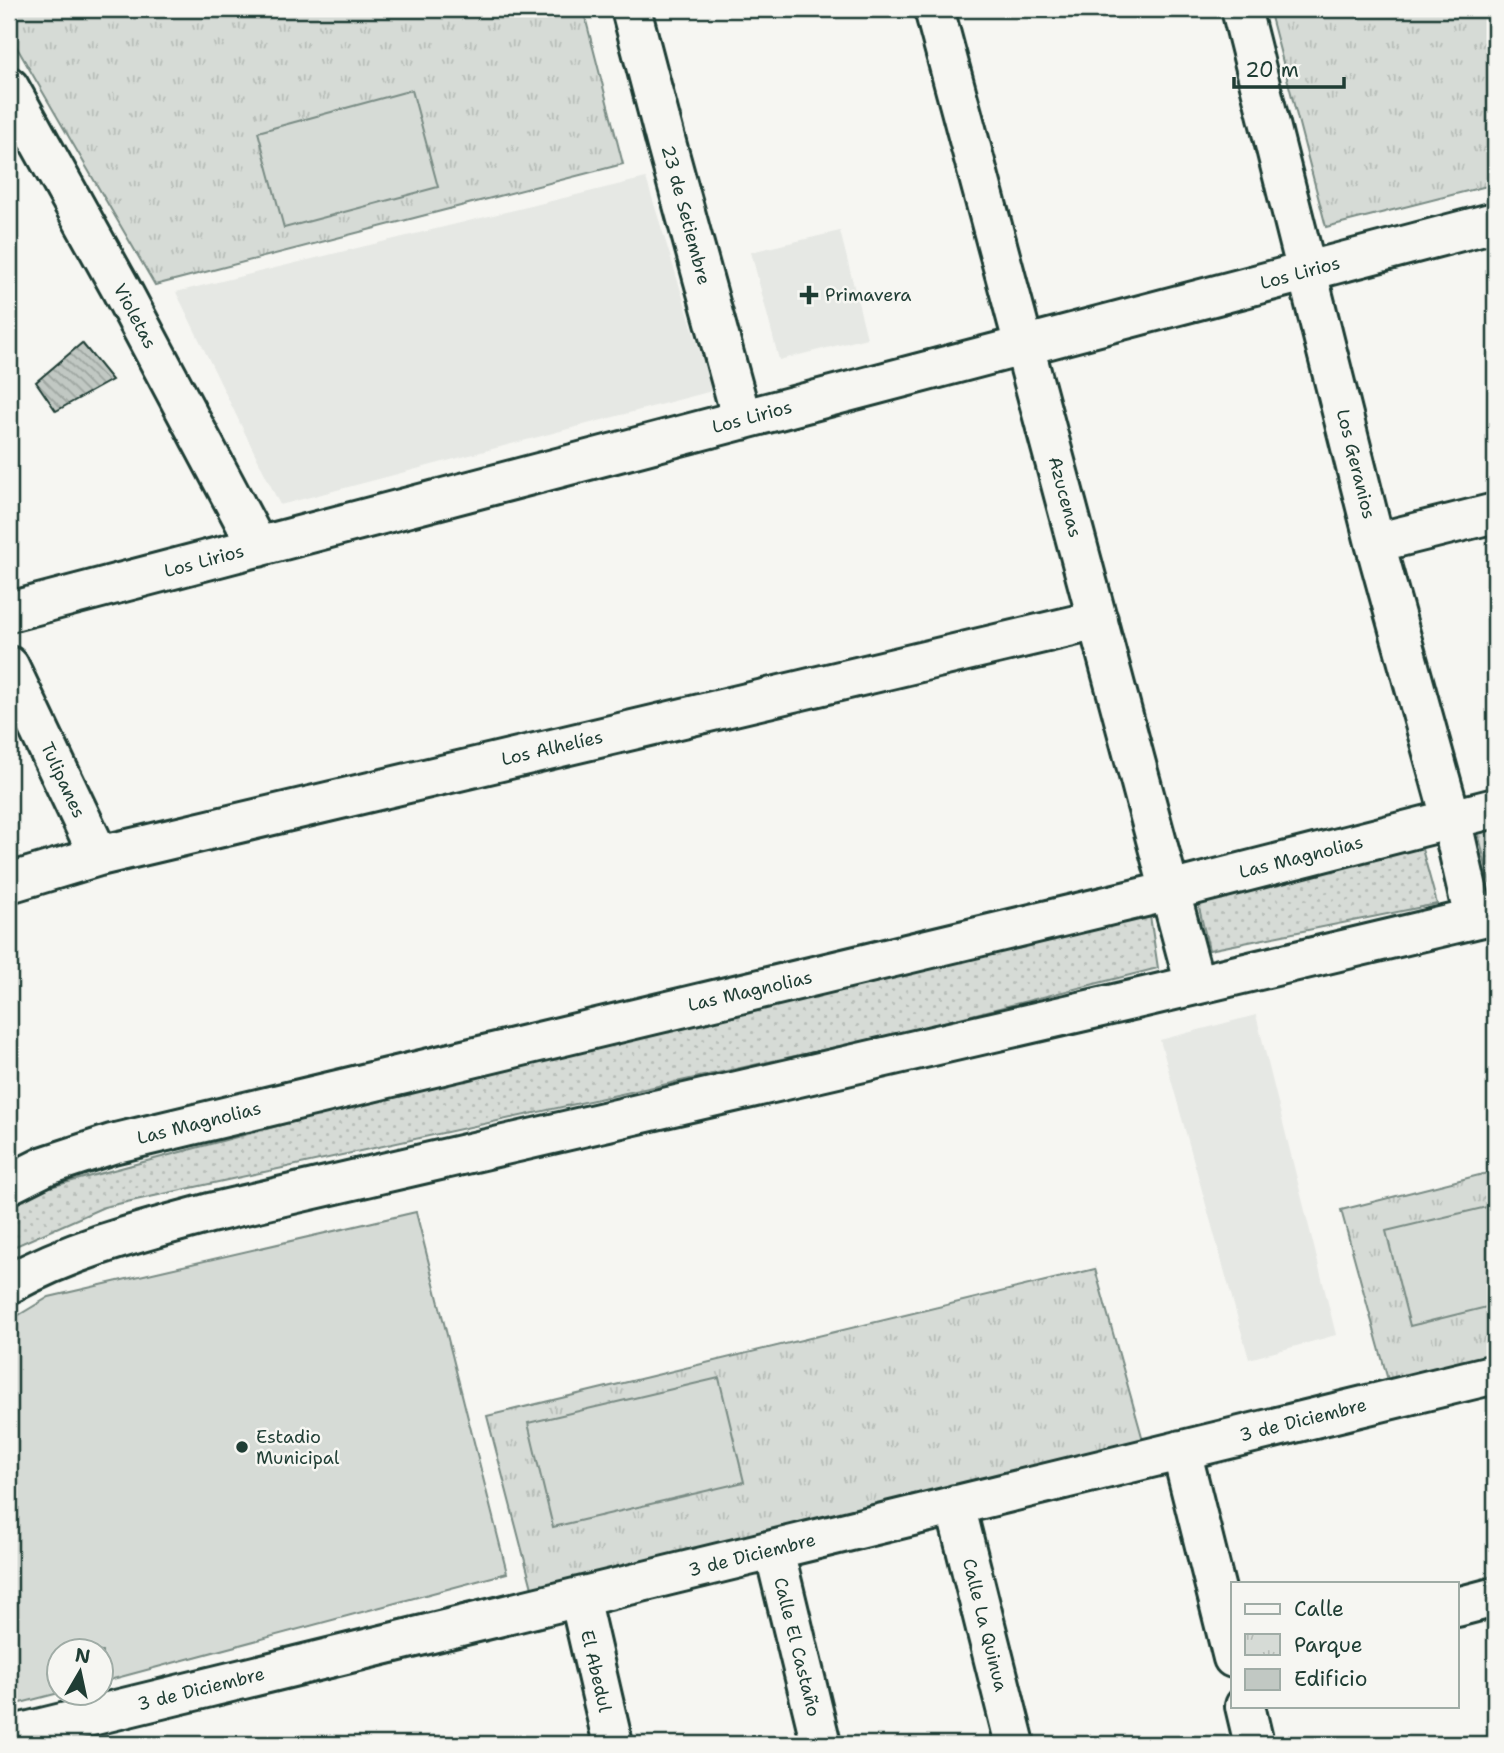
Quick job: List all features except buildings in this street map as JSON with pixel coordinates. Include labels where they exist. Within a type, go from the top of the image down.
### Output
[{"type":"street","name":"23 de Setiembre","points":[[631,9],[742,420]]},
{"type":"street","name":"Azucenas","points":[[934,9],[1195,985]]},
{"type":"street","name":"Los Geranios","points":[[1241,9],[1375,542],[1451,818],[1485,916]]},
{"type":"street","name":"Violetas","points":[[9,87],[121,289],[258,547]]},
{"type":"street","name":"Los Lirios","points":[[9,612],[1495,222]]},
{"type":"street","points":[[1375,542],[1495,513]]},
{"type":"street","name":"Los Alhelíes","points":[[9,883],[99,856],[1098,620]]},
{"type":"street","name":"Tulipanes","points":[[9,666],[99,856]]},
{"type":"street","name":"Las Magnolias","points":[[9,1184],[45,1166],[112,1144],[1170,891],[1495,808]]},
{"type":"street","points":[[9,1284],[34,1270],[95,1244],[210,1213],[1485,916]]},
{"type":"street","name":"3 de Diciembre","points":[[9,1736],[1495,1374]]},
{"type":"street","points":[[1181,1450],[1231,1650]]},
{"type":"street","name":"Calle La Quinua","points":[[955,1505],[1015,1744]]},
{"type":"street","name":"Calle El Castaño","points":[[774,1550],[821,1744]]},
{"type":"street","name":"El Abedul","points":[[579,1597],[613,1744]]},
{"type":"street","points":[[1458,1607],[1495,1597]]},
{"type":"street","points":[[1245,1708],[1254,1744]]},
{"type":"shaded area","points":[[646,178],[712,391],[280,505],[176,292]]},
{"type":"shaded area","name":"Primavera","points":[[840,231],[867,338],[779,360],[751,252]]},
{"type":"shaded area","points":[[1256,1015],[1336,1335],[1249,1359],[1160,1040]]},
{"type":"green space","points":[[9,9],[583,9],[623,164],[155,285],[9,34]]},
{"type":"green space","points":[[1269,9],[1495,9],[1495,184],[1326,227]]},
{"type":"green space","points":[[412,90],[438,187],[284,228],[258,132]]},
{"type":"green space","points":[[1495,823],[1495,881],[1490,883],[1477,828]]},
{"type":"green space","points":[[1415,845],[1422,849],[1437,904],[1209,950],[1196,895]]},
{"type":"green space","points":[[1150,916],[1158,968],[900,1033],[104,1207],[9,1249],[9,1207],[35,1191],[326,1113]]},
{"type":"green space","points":[[1495,1171],[1495,1354],[1388,1380],[1341,1210]]},
{"type":"green space","points":[[1495,1205],[1495,1305],[1410,1326],[1386,1231]]},
{"type":"green space","name":"Estadio Municipal","points":[[416,1212],[507,1573],[116,1678],[116,1638],[46,1638],[46,1696],[9,1706],[9,1321],[49,1297]]},
{"type":"green space","points":[[1095,1269],[1143,1440],[532,1588],[487,1416]]},
{"type":"green space","points":[[719,1378],[744,1482],[553,1527],[528,1423]]},
{"type":"place","name":"Primavera","points":[[809,295]]},
{"type":"place","name":"Estadio Municipal","points":[[242,1447]]}]
